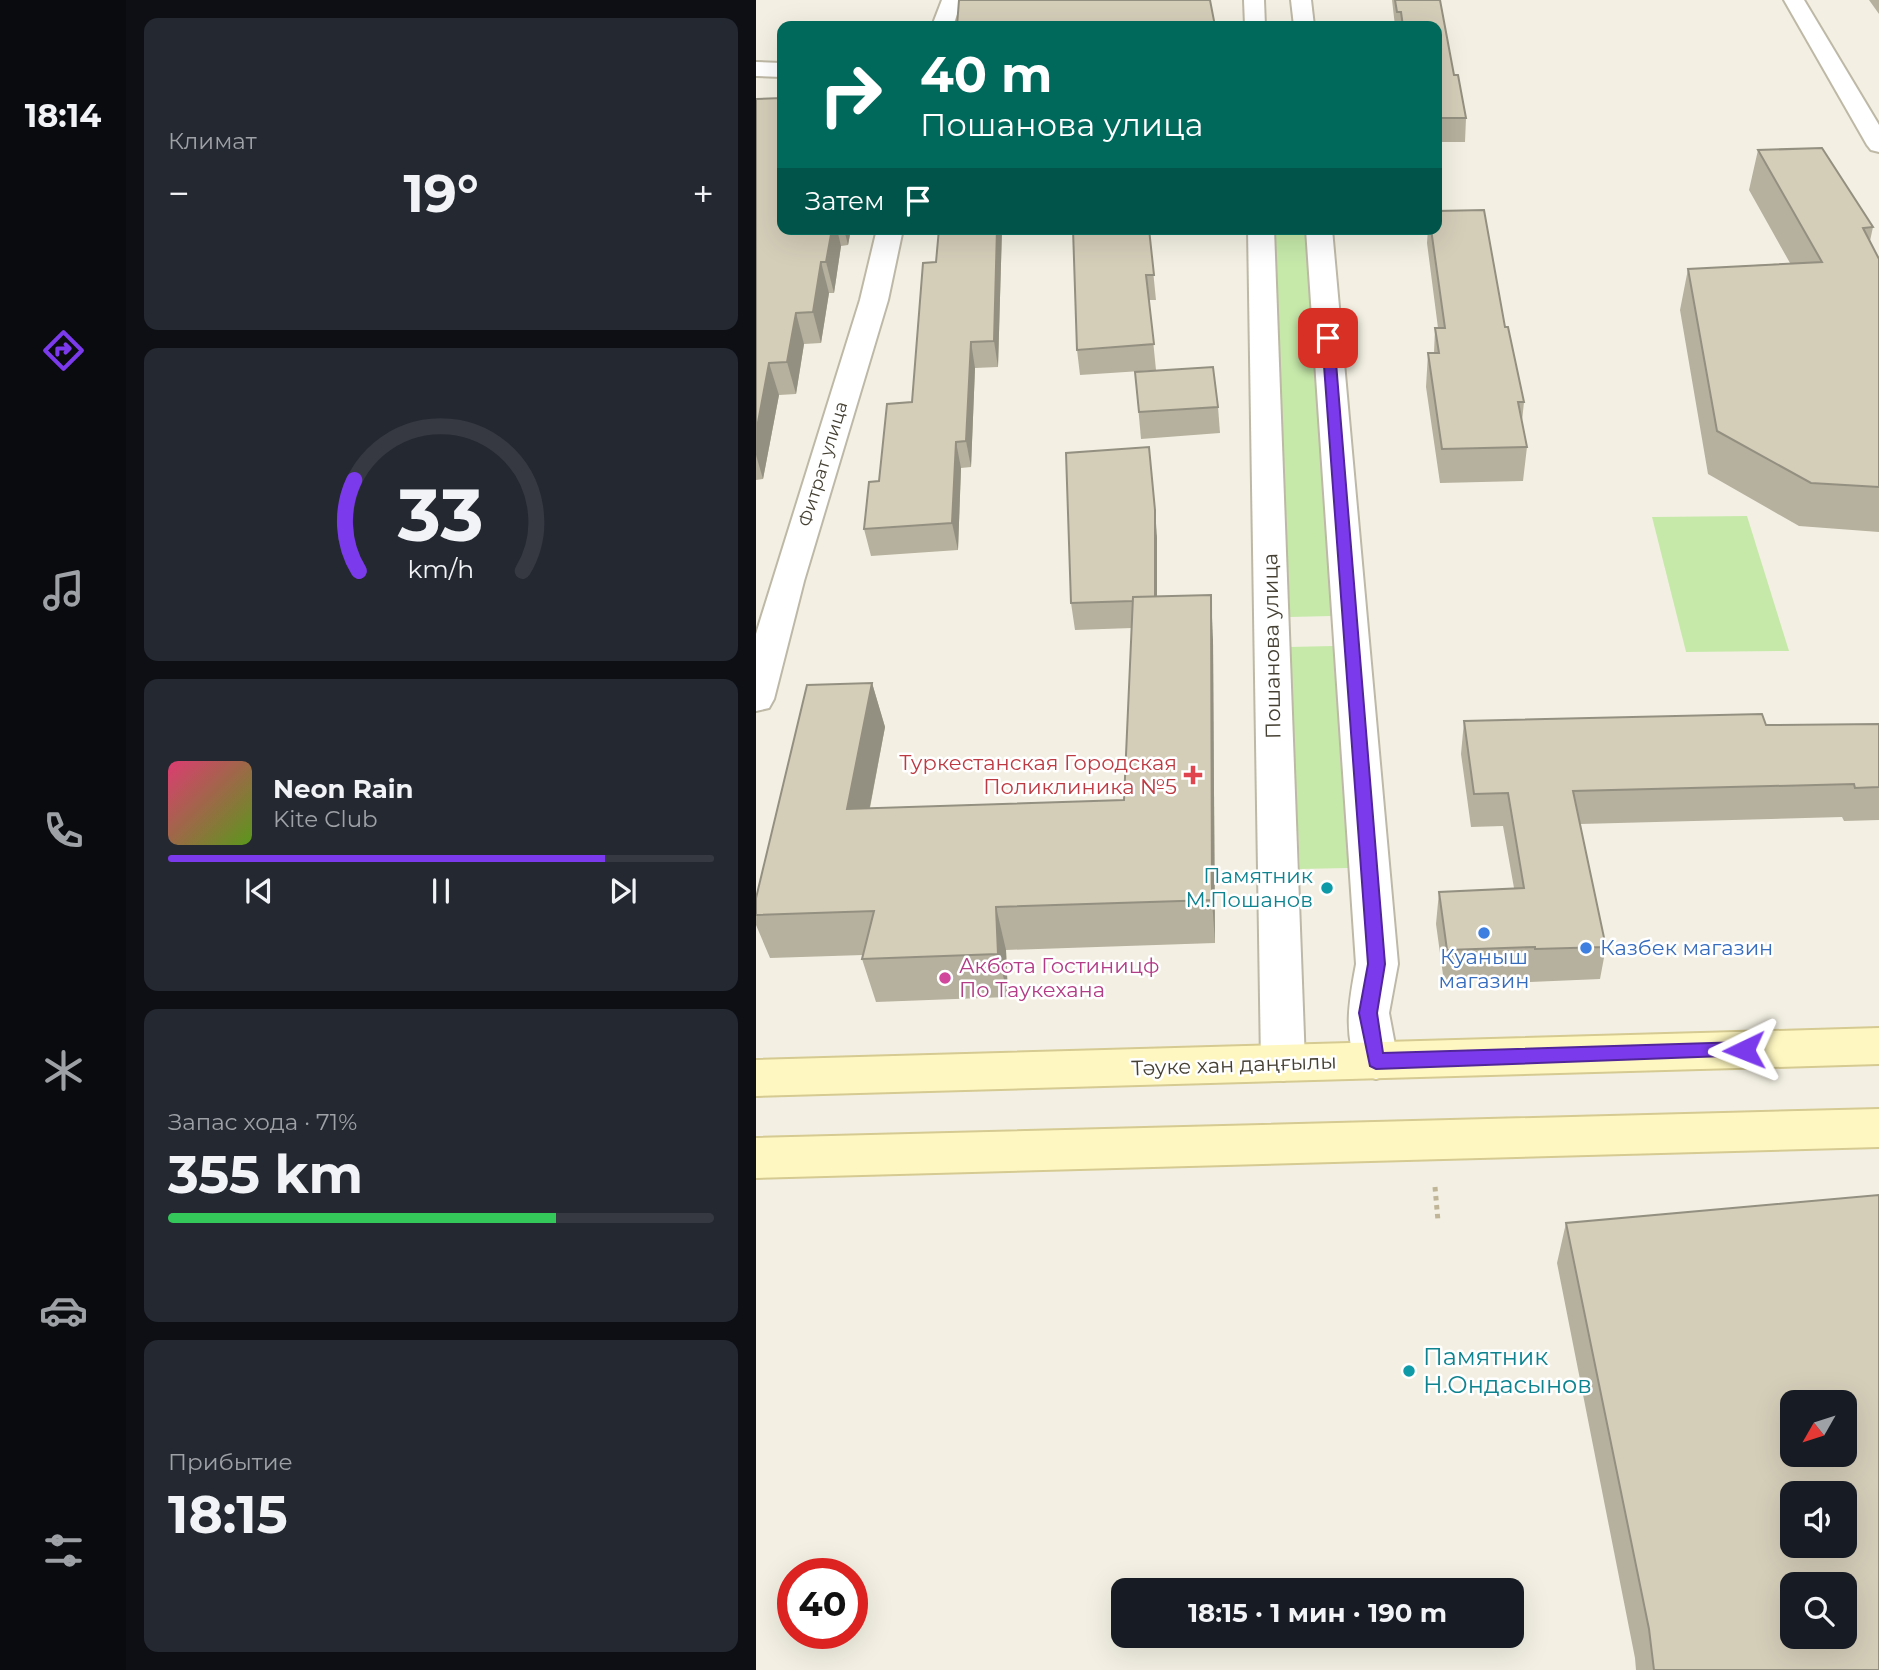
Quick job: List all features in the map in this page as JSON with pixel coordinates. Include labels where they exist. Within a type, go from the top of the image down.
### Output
[{"type":"street","points":[[945,21],[953,0]]},
{"type":"street","points":[[1254,0],[1255,21]]},
{"type":"street","points":[[1301,0],[1303,21]]},
{"type":"street","points":[[1794,0],[1879,145]]},
{"type":"street","points":[[756,69],[777,69]]},
{"type":"street","name":"Фитрат улица","points":[[756,699],[771,581],[874,300],[889,235]]},
{"type":"street","name":"Пошанова улица","points":[[1261,235],[1283,1063]]},
{"type":"street","points":[[1319,235],[1377,964],[1368,1013],[1376,1061]]},
{"type":"street","name":"Тәуке хан даңғылы","points":[[756,1078],[1879,1046]]},
{"type":"street","points":[[756,1158],[1879,1128]]},
{"type":"green space","points":[[1275,235],[1306,235],[1332,616],[1290,617]]},
{"type":"green space","points":[[1747,516],[1789,651],[1686,652],[1652,517]]},
{"type":"green space","points":[[1333,646],[1348,868],[1300,869],[1289,647]]},
{"type":"building","points":[[959,0],[1210,0],[1214,21],[957,21]]},
{"type":"building","points":[[1395,0],[1440,0],[1454,75],[1458,75],[1466,118],[1442,118],[1442,21],[1402,21],[1401,12],[1397,12]]},
{"type":"building","points":[[777,98],[777,235],[831,235],[826,262],[821,262],[813,312],[796,313],[787,362],[769,363],[756,433],[756,99]]},
{"type":"building","points":[[1822,148],[1873,227],[1863,228],[1879,259],[1879,487],[1811,483],[1717,431],[1688,269],[1822,262],[1758,150]]},
{"type":"building","points":[[1484,210],[1505,327],[1508,327],[1524,402],[1518,402],[1527,447],[1442,449],[1428,353],[1439,353],[1435,328],[1445,328],[1432,235],[1442,235],[1442,211]]},
{"type":"building","points":[[938,235],[997,235],[994,341],[971,342],[966,441],[956,442],[952,523],[864,529],[869,482],[879,481],[887,404],[912,402],[923,263],[936,262]]},
{"type":"building","points":[[1073,235],[1150,235],[1154,275],[1146,275],[1154,344],[1077,350]]},
{"type":"building","points":[[1213,367],[1218,407],[1139,412],[1135,372]]},
{"type":"building","points":[[1149,447],[1155,510],[1155,597],[1133,597],[1133,601],[1071,603],[1066,453]]},
{"type":"building","points":[[1211,595],[1212,900],[996,907],[998,954],[862,959],[874,911],[756,915],[756,898],[807,685],[872,683],[847,809],[1124,800],[1133,597]]},
{"type":"building","points":[[1762,714],[1766,725],[1879,724],[1879,787],[1855,788],[1854,784],[1573,791],[1606,947],[1447,950],[1439,892],[1524,888],[1508,793],[1474,794],[1464,721]]},
{"type":"building","points":[[1879,1195],[1879,1670],[1654,1670],[1649,1629],[1566,1223]]},
{"type":"place","name":"Туркестанская Городская Поликлиника №5","points":[[1193,775]]},
{"type":"place","name":"Памятник М.Пошанов","points":[[1327,888]]},
{"type":"place","name":"Куаныш магазин","points":[[1484,933]]},
{"type":"place","name":"Казбек магазин","points":[[1586,948]]},
{"type":"place","name":"Акбота Гостиницф По Таукехана","points":[[945,978]]},
{"type":"place","name":"Памятник Н.Ондасынов","points":[[1409,1371]]},
{"type":"route","points":[[1328,338],[1377,964],[1368,1013],[1376,1061],[1744,1050]]}]
